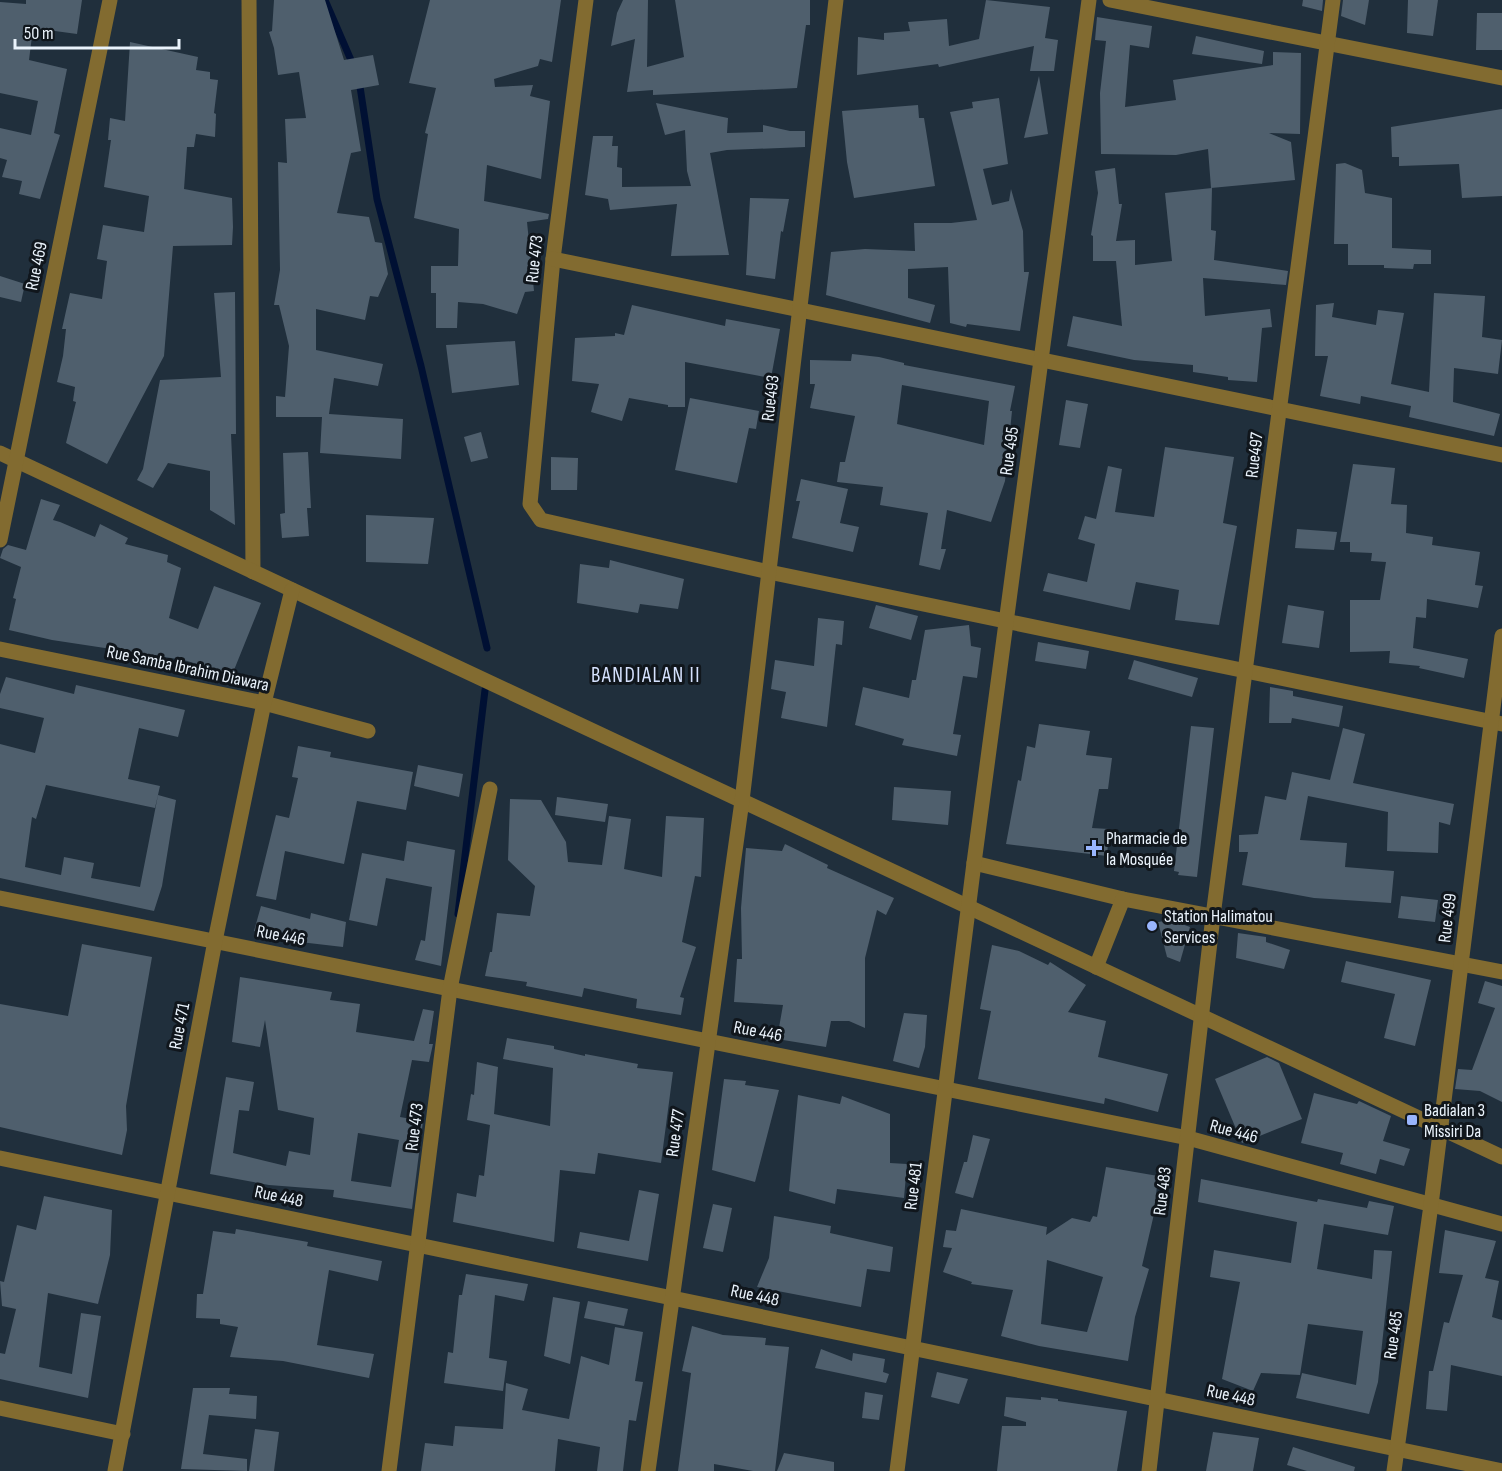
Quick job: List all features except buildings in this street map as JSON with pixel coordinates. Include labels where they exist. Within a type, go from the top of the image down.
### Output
[{"type":"street","name":"Rue 469","points":[[0,540],[110,0]]},
{"type":"street","points":[[249,0],[253,572]]},
{"type":"street","name":"Rue 473","points":[[586,0],[553,259],[530,504],[541,520],[769,572]]},
{"type":"street","name":"Rue493","points":[[742,801],[836,0]]},
{"type":"street","name":"Rue 495","points":[[968,907],[1089,0]]},
{"type":"street","points":[[1110,0],[1502,78]]},
{"type":"street","name":"Rue497","points":[[1213,916],[1333,0]]},
{"type":"street","points":[[553,259],[1502,455]]},
{"type":"street","points":[[0,453],[1502,1157]]},
{"type":"street","points":[[769,572],[1497,723]]},
{"type":"street","name":"Rue 471","points":[[115,1471],[215,941],[264,703],[292,590]]},
{"type":"street","name":"Rue 499","points":[[1431,1205],[1461,963],[1497,723],[1502,636]]},
{"type":"street","name":"Rue Samba Ibrahim Diawara","points":[[0,649],[264,703],[368,731]]},
{"type":"street","name":"Rue 473","points":[[389,1471],[420,1245],[450,989],[490,789]]},
{"type":"street","name":"Rue 477","points":[[648,1471],[742,801]]},
{"type":"street","points":[[974,863],[1123,899],[1502,972]]},
{"type":"street","name":"Rue 446","points":[[0,898],[1188,1138],[1502,1224]]},
{"type":"street","points":[[1096,968],[1123,899]]},
{"type":"street","name":"Rue 481","points":[[897,1471],[968,907]]},
{"type":"street","name":"Rue 483","points":[[1149,1471],[1213,916]]},
{"type":"street","name":"Rue 448","points":[[0,1158],[1502,1471]]},
{"type":"street","name":"Rue 485","points":[[1394,1471],[1431,1205]]},
{"type":"street","points":[[0,1408],[123,1434]]},
{"type":"waterway","points":[[325,0],[354,67]]},
{"type":"waterway","points":[[359,80],[377,199],[421,366],[487,648]]},
{"type":"waterway","points":[[458,914],[485,690]]},
{"type":"place","name":"Pharmacie de la Mosquée","points":[[1094,848]]},
{"type":"place","name":"Station Halimatou Services","points":[[1152,926]]},
{"type":"place","name":"Badialan 3 Missiri Da","points":[[1412,1120]]},
{"type":"district","name":"BANDIALAN II","points":[[646,675]]}]
